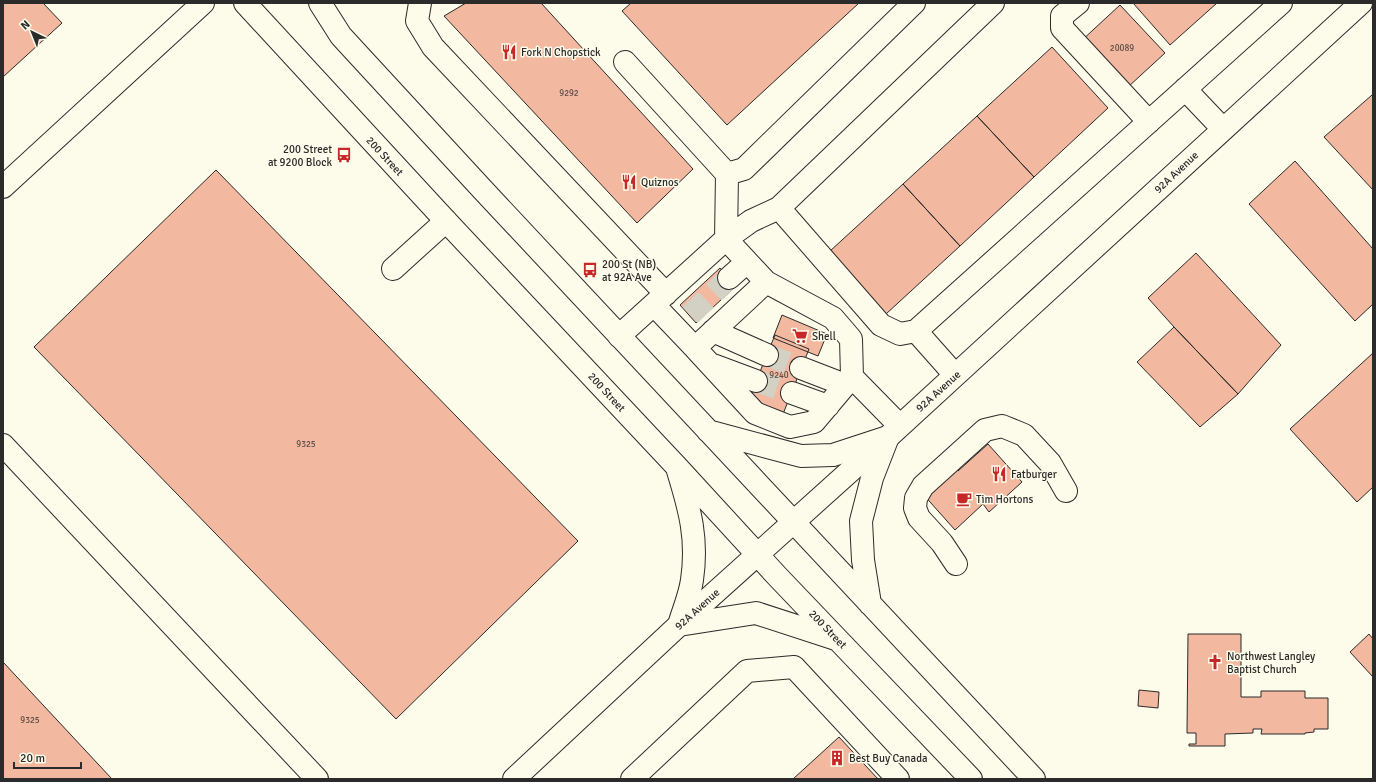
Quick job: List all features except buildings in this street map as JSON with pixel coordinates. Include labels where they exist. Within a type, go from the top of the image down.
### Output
[{"type":"main road","points":[[3,187],[203,3]]},
{"type":"main road","name":"200 Street","points":[[245,3],[446,221],[971,779]]},
{"type":"main road","points":[[320,3],[341,36],[482,190],[1034,779]]},
{"type":"main road","points":[[420,3],[417,21],[433,47],[660,299],[683,322],[702,356],[755,413],[790,427],[814,422],[848,381],[851,339],[833,318],[766,282],[726,239],[727,174],[625,62]]},
{"type":"main road","points":[[727,174],[744,169],[914,3]]},
{"type":"main road","points":[[619,336],[726,239],[751,221],[779,208],[993,3]]},
{"type":"main road","points":[[1078,3],[1062,16],[1062,28],[1149,122]]},
{"type":"main road","points":[[779,208],[881,325],[900,334],[916,331],[1281,3]]},
{"type":"main road","name":"92A Avenue","points":[[514,779],[679,625],[894,431],[1361,3]]},
{"type":"main road","points":[[1185,89],[1223,130]]},
{"type":"main road","points":[[393,269],[446,221]]},
{"type":"main road","points":[[729,278],[747,262]]},
{"type":"main road","points":[[702,356],[713,331],[766,282]]},
{"type":"main road","points":[[713,331],[767,355]]},
{"type":"main road","points":[[916,331],[955,375]]},
{"type":"main road","points":[[702,356],[756,381]]},
{"type":"main road","points":[[801,368],[848,381],[894,431]]},
{"type":"main road","points":[[792,393],[828,406]]},
{"type":"main road","points":[[956,564],[942,543],[919,518],[915,508],[916,498],[923,486],[986,430],[1002,426],[1024,435],[1050,463],[1066,491]]},
{"type":"main road","points":[[708,431],[801,456],[833,456],[894,431]]},
{"type":"main road","points":[[870,604],[863,560],[861,521],[872,478],[894,431]]},
{"type":"main road","points":[[3,445],[317,779]]},
{"type":"main road","points":[[678,468],[691,514],[695,550],[692,582],[679,625],[756,614],[838,639]]},
{"type":"main road","points":[[632,779],[747,671],[794,667],[898,779]]},
{"type":"tunnel","points":[[690,315],[729,278]]},
{"type":"tunnel","points":[[767,355],[801,368]]},
{"type":"tunnel","points":[[756,381],[792,393]]},
{"type":"place","name":"Fork N Chopstick","points":[[509,52]]},
{"type":"place","name":"200 Street at 9200 Block","points":[[344,155]]},
{"type":"place","name":"Quiznos","points":[[629,182]]},
{"type":"place","name":"200 St (NB) at 92A Ave","points":[[590,270]]},
{"type":"place","name":"Shell","points":[[800,336]]},
{"type":"place","name":"Fatburger","points":[[999,474]]},
{"type":"place","name":"Tim Hortons","points":[[964,499]]},
{"type":"place","name":"Northwest Langley Baptist Church","points":[[1215,662]]},
{"type":"place","name":"Best Buy Canada","points":[[837,758]]}]
